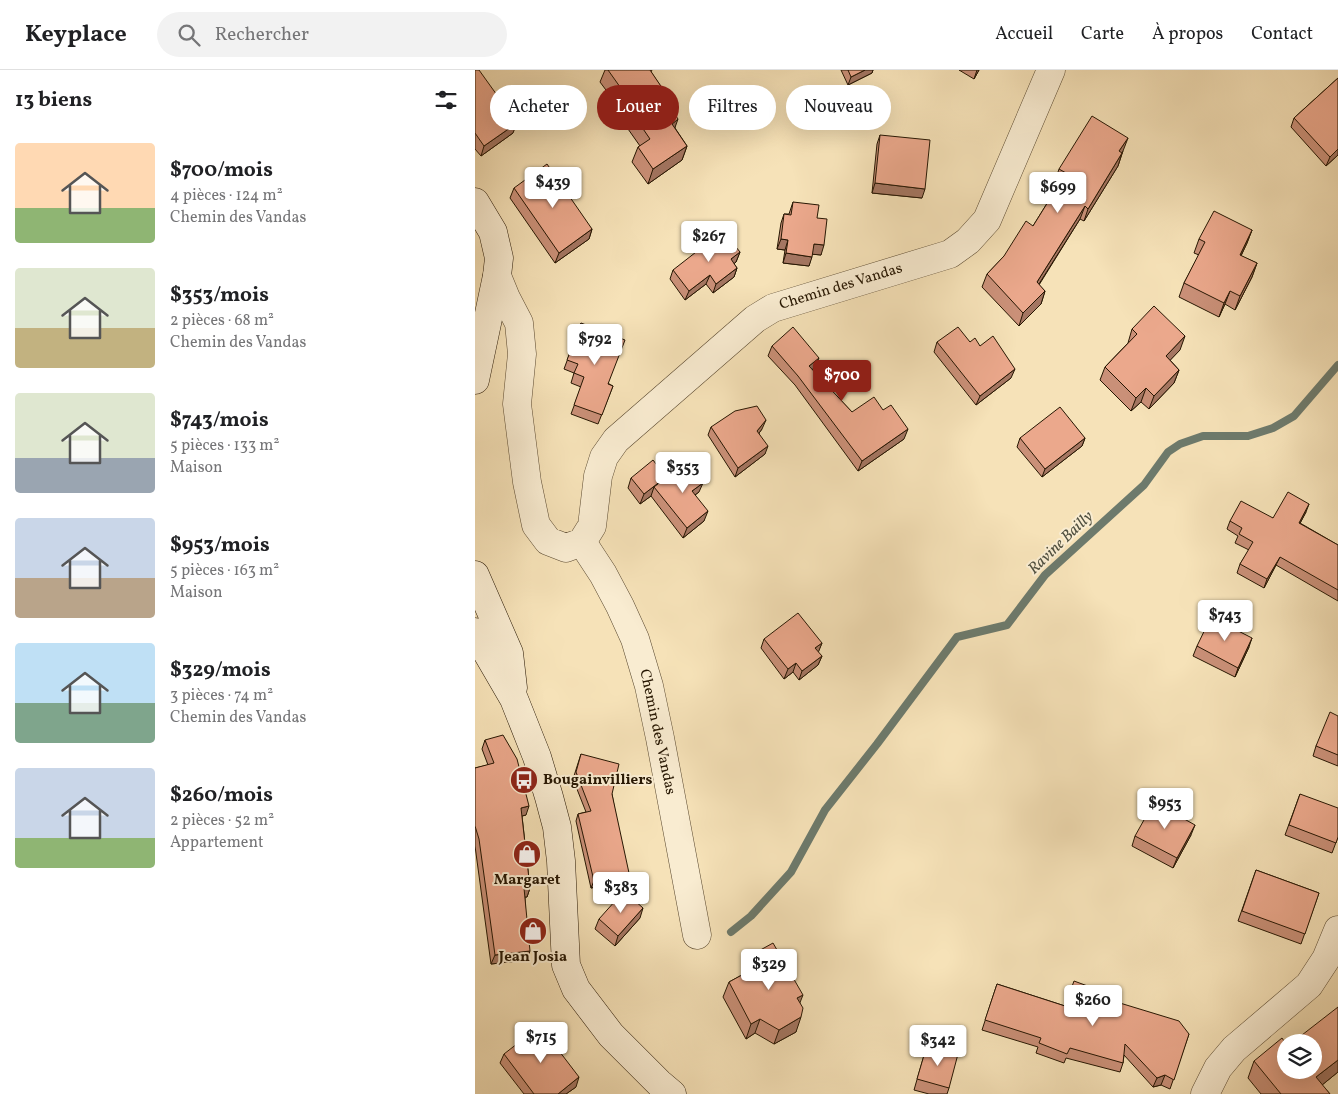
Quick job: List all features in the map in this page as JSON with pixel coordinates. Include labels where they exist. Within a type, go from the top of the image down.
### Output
[{"type":"street","name":"Chemin des Vandas","points":[[697,935],[647,677],[635,639],[620,606],[603,574],[582,542],[592,526],[598,476],[604,456],[616,440],[755,319],[773,308],[950,254],[968,241],[987,220],[1051,70]]},
{"type":"street","points":[[475,202],[493,232],[499,258],[497,276],[475,380]]},
{"type":"street","points":[[497,276],[519,323],[522,354],[517,404],[527,482],[536,525],[548,541],[567,548],[582,542]]},
{"type":"street","points":[[475,575],[509,653],[514,699]]},
{"type":"street","points":[[475,632],[514,699],[537,757],[557,826],[567,966],[575,989],[611,1035],[672,1094]]},
{"type":"street","points":[[1205,1094],[1218,1068],[1235,1049],[1309,985],[1326,959],[1338,930]]},
{"type":"building","points":[[475,70],[479,70],[490,85],[490,130],[507,130],[484,146],[475,133]]},
{"type":"building","points":[[608,70],[650,70],[660,85],[619,85]]},
{"type":"building","points":[[848,70],[865,70],[851,77]]},
{"type":"building","points":[[1338,78],[1338,149],[1330,157],[1294,118]]},
{"type":"building","points":[[1092,116],[1128,138],[1119,151],[1122,153],[1088,209],[1085,206],[1037,282],[1045,291],[1023,313],[987,274],[1004,256],[1026,221],[1033,226],[1066,173],[1059,169]]},
{"type":"building","points":[[644,130],[676,130],[687,146],[653,169],[638,147],[650,139]]},
{"type":"building","points":[[880,135],[930,140],[925,189],[875,183]]},
{"type":"building","points":[[547,164],[592,229],[559,253],[514,188]]},
{"type":"building","points":[[793,202],[819,205],[817,218],[827,219],[824,245],[814,244],[812,257],[786,253],[788,240],[781,239],[784,214],[791,215]]},
{"type":"building","points":[[1214,211],[1252,230],[1240,255],[1257,263],[1240,296],[1230,291],[1224,303],[1184,283],[1205,242],[1199,239]]},
{"type":"building","points":[[724,232],[740,252],[731,259],[737,268],[716,284],[710,275],[689,291],[673,270]]},
{"type":"building","points":[[1154,306],[1185,336],[1166,356],[1179,370],[1154,396],[1146,388],[1136,398],[1105,367],[1137,334],[1132,329]]},
{"type":"building","points":[[581,323],[625,340],[608,384],[613,386],[602,415],[574,405],[584,377],[574,373],[578,364],[567,360]]},
{"type":"building","points":[[793,327],[819,358],[809,366],[852,412],[874,397],[883,410],[891,405],[908,429],[862,461],[798,376],[772,346]]},
{"type":"building","points":[[958,327],[970,342],[975,338],[980,346],[993,336],[1015,369],[980,396],[937,342]]},
{"type":"building","points":[[757,406],[766,420],[757,431],[768,446],[738,468],[711,427],[735,411]]},
{"type":"building","points":[[1060,407],[1085,438],[1045,469],[1020,438]]},
{"type":"building","points":[[653,460],[666,477],[644,494],[631,478]]},
{"type":"building","points":[[686,462],[703,483],[692,491],[708,511],[687,528],[654,487]]},
{"type":"building","points":[[1288,492],[1309,504],[1299,523],[1338,545],[1338,590],[1280,557],[1267,579],[1240,564],[1253,542],[1239,534],[1242,528],[1230,521],[1241,501],[1273,518]]},
{"type":"building","points":[[798,613],[822,643],[815,648],[822,656],[802,671],[796,663],[788,669],[764,639]]},
{"type":"building","points":[[1211,617],[1252,638],[1238,668],[1197,646]]},
{"type":"building","points":[[1330,712],[1338,716],[1338,755],[1316,746]]},
{"type":"building","points":[[503,735],[517,759],[529,806],[521,808],[530,888],[524,888],[530,951],[495,955],[479,839],[475,826],[475,768],[494,763],[485,740]]},
{"type":"building","points":[[581,754],[619,764],[612,794],[629,873],[594,881],[578,814],[591,811],[576,772]]},
{"type":"building","points":[[1300,794],[1338,808],[1338,837],[1336,843],[1289,825]]},
{"type":"building","points":[[1154,802],[1195,825],[1177,858],[1135,836]]},
{"type":"building","points":[[1256,870],[1319,893],[1305,934],[1242,911]]},
{"type":"building","points":[[624,891],[643,908],[618,936],[599,919]]},
{"type":"building","points":[[773,943],[803,995],[797,998],[803,1008],[801,1017],[779,1030],[760,1019],[751,1024],[729,982],[762,964],[755,953]]},
{"type":"building","points":[[1074,981],[1112,995],[1110,1000],[1179,1021],[1189,1034],[1174,1080],[1165,1075],[1157,1078],[1125,1044],[1123,1063],[1070,1048],[1067,1054],[1039,1043],[1041,1038],[985,1020],[997,984],[1065,1006]]},
{"type":"building","points":[[1338,1007],[1338,1060],[1322,1072],[1322,1034],[1303,1034]]},
{"type":"building","points":[[540,1026],[579,1077],[558,1094],[534,1094],[504,1054]]},
{"type":"building","points":[[1277,1042],[1277,1079],[1318,1079],[1330,1094],[1281,1094],[1254,1061]]},
{"type":"building","points":[[927,1045],[958,1054],[949,1088],[917,1079]]},
{"type":"waterway","name":"Ravine Bailly","points":[[731,932],[751,916],[791,872],[825,810],[957,637],[1007,625],[1045,575],[1144,485],[1168,452],[1180,444],[1203,436],[1248,436],[1273,428],[1294,416],[1338,365]]},
{"type":"place","name":"Bougainvilliers","points":[[524,780]]},
{"type":"place","name":"Margaret","points":[[527,854]]},
{"type":"place","name":"Jean Josia","points":[[533,931]]}]
